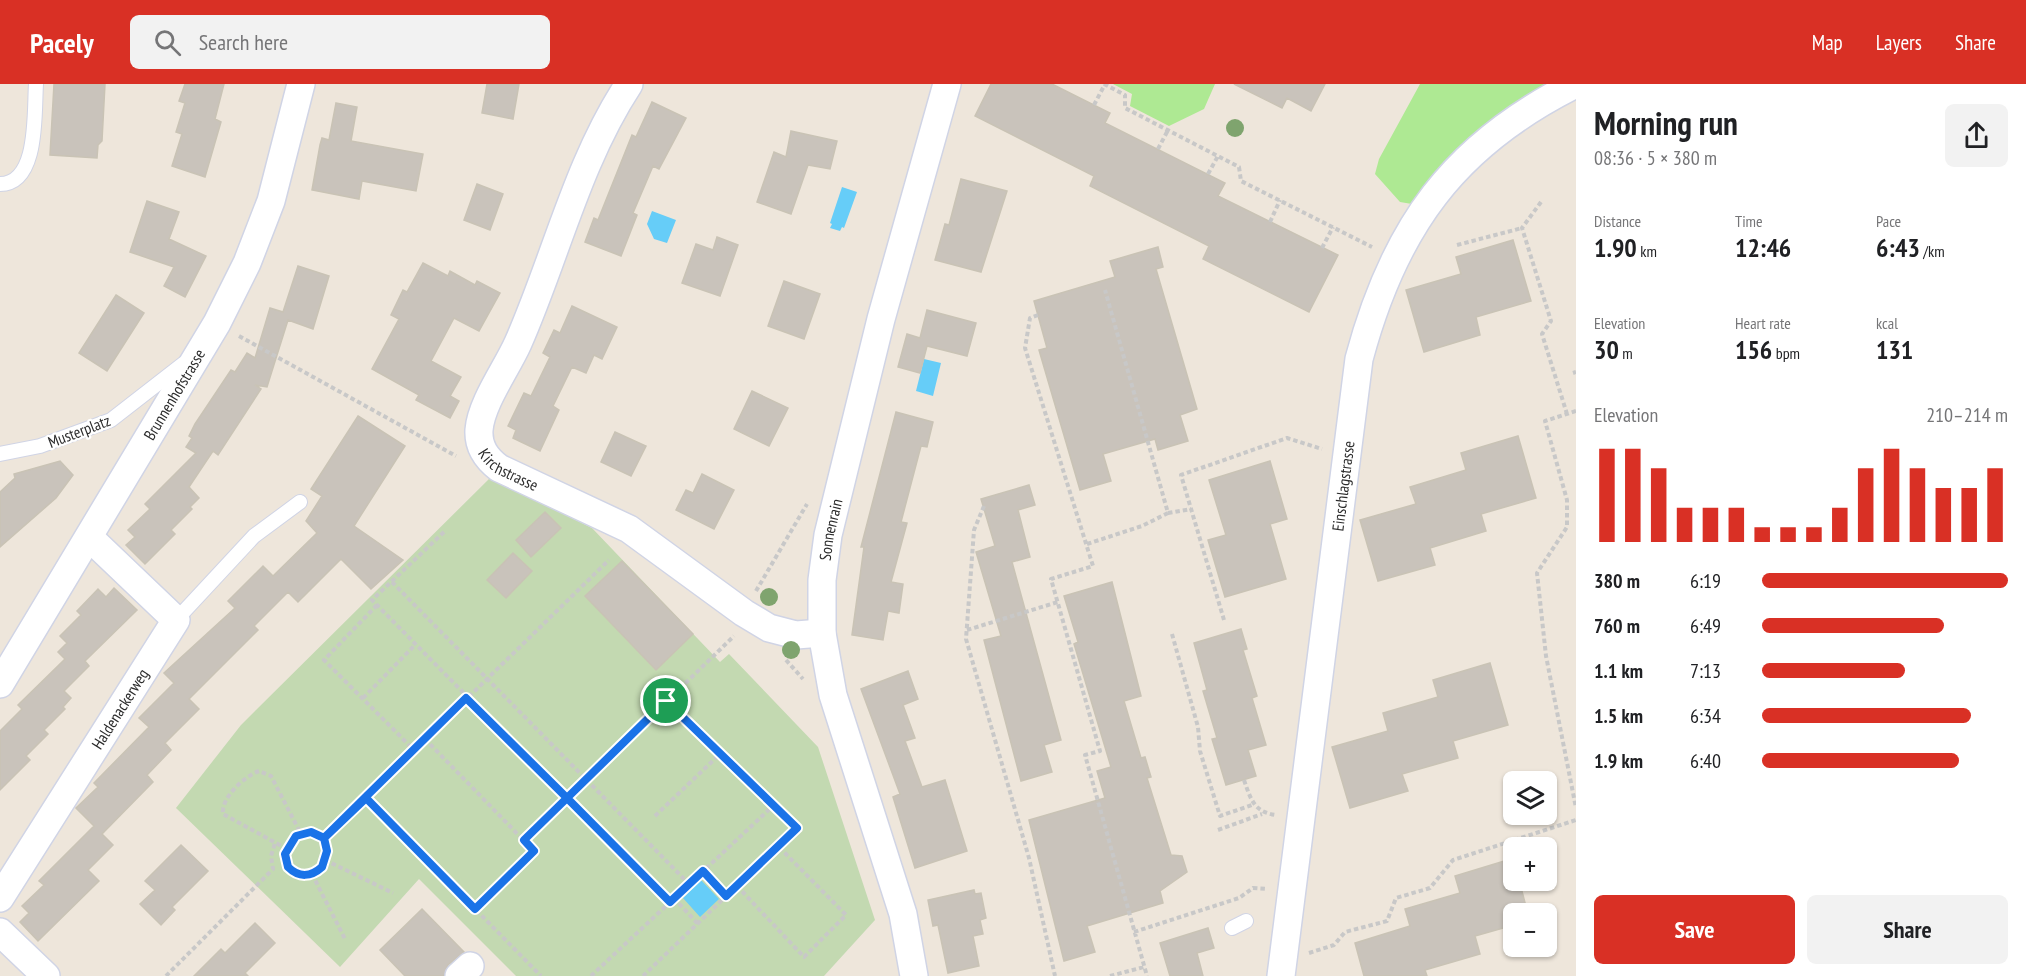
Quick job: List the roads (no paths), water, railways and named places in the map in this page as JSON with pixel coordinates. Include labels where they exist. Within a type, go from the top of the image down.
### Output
[{"type":"street","name":"Brunnenhofstrasse","points":[[0,684],[211,334],[250,255],[271,201],[301,84]]},
{"type":"street","name":"Kirchstrasse","points":[[629,84],[594,147],[518,343],[484,411],[479,430],[481,446],[491,462],[499,468],[630,529],[748,616],[781,632],[796,635],[822,633]]},
{"type":"street","name":"Sonnenrain","points":[[914,976],[903,914],[832,695],[822,633],[822,580],[836,500],[881,319],[947,84]]},
{"type":"street","name":"Einschlagstrasse","points":[[1282,968],[1359,359],[1371,312],[1414,222],[1438,188],[1488,138],[1517,117],[1576,84]]},
{"type":"street","points":[[90,538],[176,620]]},
{"type":"street","name":"Haldenackerweg","points":[[0,898],[176,620]]},
{"type":"street","points":[[0,932],[46,976]]},
{"type":"lane","points":[[0,184],[9,184],[24,173],[32,148],[36,84]]},
{"type":"lane","name":"Musterplatz","points":[[0,454],[40,446],[111,420],[211,334]]},
{"type":"lane","points":[[176,620],[254,536],[300,502]]},
{"type":"lane","points":[[1232,928],[1246,921]]},
{"type":"water","points":[[842,187],[857,192],[844,228],[842,227],[840,231],[830,228],[832,224],[830,223]]},
{"type":"water","points":[[652,211],[676,220],[667,243],[654,239],[647,224]]},
{"type":"water","points":[[924,359],[941,363],[933,396],[916,391]]},
{"type":"water","points":[[701,880],[719,899],[700,917],[683,898]]}]
